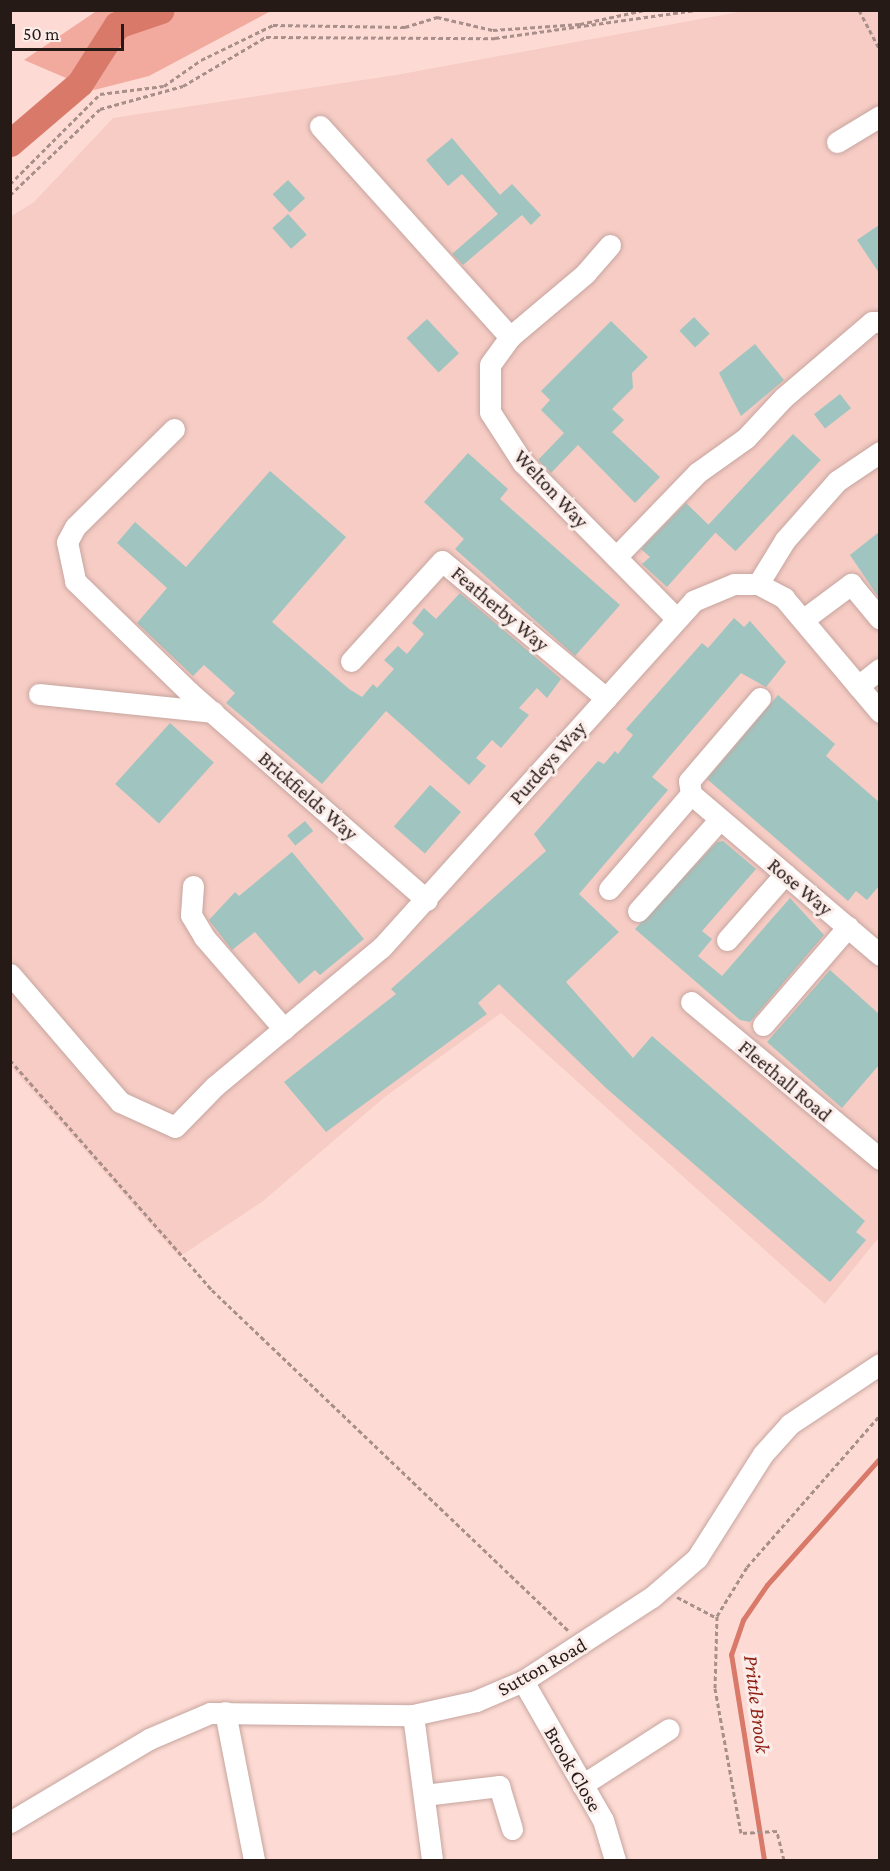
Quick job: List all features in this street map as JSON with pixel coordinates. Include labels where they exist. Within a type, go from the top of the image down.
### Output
[{"type":"street","points":[[837,142],[879,116]]},
{"type":"street","points":[[320,126],[510,337]]},
{"type":"street","name":"Welton Way","points":[[610,245],[586,273],[510,337],[490,365],[490,412],[523,463],[676,618]]},
{"type":"street","points":[[616,557],[697,473],[746,438],[783,398],[872,322],[879,322]]},
{"type":"street","name":"Brickfields Way","points":[[174,429],[75,527],[67,542],[75,580],[189,692],[427,900]]},
{"type":"street","points":[[879,452],[837,481],[785,540],[758,584],[784,598],[804,619],[879,712]]},
{"type":"street","name":"Featherby Way","points":[[351,661],[442,561],[606,698]]},
{"type":"street","name":"Purdeys Way","points":[[10,974],[120,1102],[175,1127],[215,1086],[382,947],[427,900],[676,618],[712,590],[758,584]]},
{"type":"street","points":[[804,619],[851,584],[879,619]]},
{"type":"street","points":[[858,686],[879,669]]},
{"type":"street","points":[[39,694],[213,712]]},
{"type":"street","points":[[609,889],[691,794],[688,781],[760,698]]},
{"type":"street","name":"Rose Way","points":[[691,794],[879,955]]},
{"type":"street","points":[[638,911],[720,819]]},
{"type":"street","points":[[727,940],[785,874]]},
{"type":"street","points":[[193,886],[191,915],[204,937],[284,1029]]},
{"type":"street","points":[[763,1025],[848,927]]},
{"type":"street","name":"Fleethall Road","points":[[691,1002],[879,1159]]},
{"type":"street","name":"Sutton Road","points":[[10,1822],[149,1739],[185,1721],[225,1712],[413,1715],[476,1701],[523,1682],[584,1645],[663,1588],[697,1558],[763,1454],[790,1424],[879,1364]]},
{"type":"street","name":"Brook Close","points":[[523,1682],[603,1820],[615,1860]]},
{"type":"street","points":[[225,1712],[254,1860]]},
{"type":"street","points":[[413,1715],[432,1860]]},
{"type":"street","points":[[582,1785],[669,1729]]},
{"type":"street","points":[[424,1795],[500,1785],[512,1828]]},
{"type":"path","points":[[10,184],[100,94],[164,86],[201,60],[273,25],[405,27],[437,17],[493,30],[579,24],[644,10]]},
{"type":"path","points":[[10,195],[100,109],[183,86],[266,37],[495,38],[698,10]]},
{"type":"path","points":[[859,10],[879,50]]},
{"type":"path","points":[[10,1060],[212,1290],[584,1645]]},
{"type":"path","points":[[784,1860],[777,1831],[741,1833],[715,1688],[717,1618],[722,1602],[747,1567],[879,1415]]},
{"type":"path","points":[[663,1588],[717,1618]]},
{"type":"shaded area","points":[[98,10],[383,11],[269,12],[149,76],[94,90],[24,60]]},
{"type":"shaded area","points":[[744,11],[879,11],[880,1236],[825,1304],[501,1013],[386,1096],[263,1201],[179,1257],[11,1067],[10,217],[34,202],[113,118],[396,75]]},
{"type":"building","points":[[452,138],[500,195],[512,184],[541,215],[531,225],[522,215],[463,265],[452,254],[498,214],[462,174],[448,186],[426,160]]},
{"type":"building","points":[[288,180],[305,198],[290,213],[273,194]]},
{"type":"building","points":[[288,214],[307,235],[291,249],[272,228]]},
{"type":"building","points":[[879,225],[879,273],[857,240]]},
{"type":"building","points":[[694,317],[710,334],[695,347],[679,331]]},
{"type":"building","points":[[427,319],[459,353],[439,372],[407,338]]},
{"type":"building","points":[[611,321],[648,357],[632,373],[633,388],[612,409],[624,420],[612,432],[660,477],[635,503],[578,445],[551,473],[538,460],[564,433],[541,410],[550,400],[541,391]]},
{"type":"building","points":[[755,344],[784,380],[741,416],[719,373]]},
{"type":"building","points":[[840,394],[851,408],[825,429],[814,414]]},
{"type":"building","points":[[793,434],[821,460],[736,551],[708,525]]},
{"type":"building","points":[[468,453],[508,489],[500,499],[620,605],[575,656],[455,549],[464,539],[424,502]]},
{"type":"building","points":[[270,471],[346,537],[272,622],[349,689],[362,697],[373,684],[377,688],[394,669],[384,660],[398,646],[407,654],[424,634],[412,623],[424,608],[436,619],[460,593],[561,679],[547,698],[537,688],[519,708],[529,715],[501,748],[492,740],[476,758],[486,766],[469,785],[386,711],[322,784],[226,703],[235,693],[204,665],[193,676],[137,623],[167,588],[117,543],[135,522],[186,567]]},
{"type":"building","points":[[686,503],[716,532],[667,587],[642,564],[650,557],[641,549]]},
{"type":"building","points":[[879,532],[879,598],[850,555]]},
{"type":"building","points":[[734,618],[744,627],[750,621],[786,662],[766,687],[741,673],[652,777],[668,790],[579,894],[619,932],[566,982],[633,1058],[652,1036],[865,1221],[856,1232],[866,1240],[830,1282],[606,1088],[499,984],[478,1003],[487,1014],[326,1132],[284,1082],[396,994],[391,989],[546,851],[534,834],[598,761],[604,764],[615,751],[618,754],[633,735],[626,729],[702,643],[708,648]]},
{"type":"building","points":[[778,695],[835,744],[826,756],[879,802],[879,886],[867,900],[856,891],[848,901],[707,779]]},
{"type":"building","points":[[170,723],[214,762],[159,823],[115,784]]},
{"type":"building","points":[[430,785],[461,812],[425,853],[394,827]]},
{"type":"building","points":[[305,821],[313,831],[295,846],[287,835]]},
{"type":"building","points":[[723,841],[756,869],[702,931],[712,939],[698,956],[722,976],[790,898],[824,935],[750,1022],[740,1020],[635,929],[717,842]]},
{"type":"building","points":[[292,852],[364,939],[320,975],[315,970],[299,984],[255,932],[232,950],[209,920],[235,892],[239,896]]},
{"type":"building","points":[[830,970],[879,1014],[879,1065],[842,1108],[767,1042]]},
{"type":"waterway","points":[[10,143],[80,83],[117,25],[161,10]]},
{"type":"waterway","name":"Prittle Brook","points":[[764,1860],[731,1655],[743,1620],[767,1585],[880,1458]]}]
